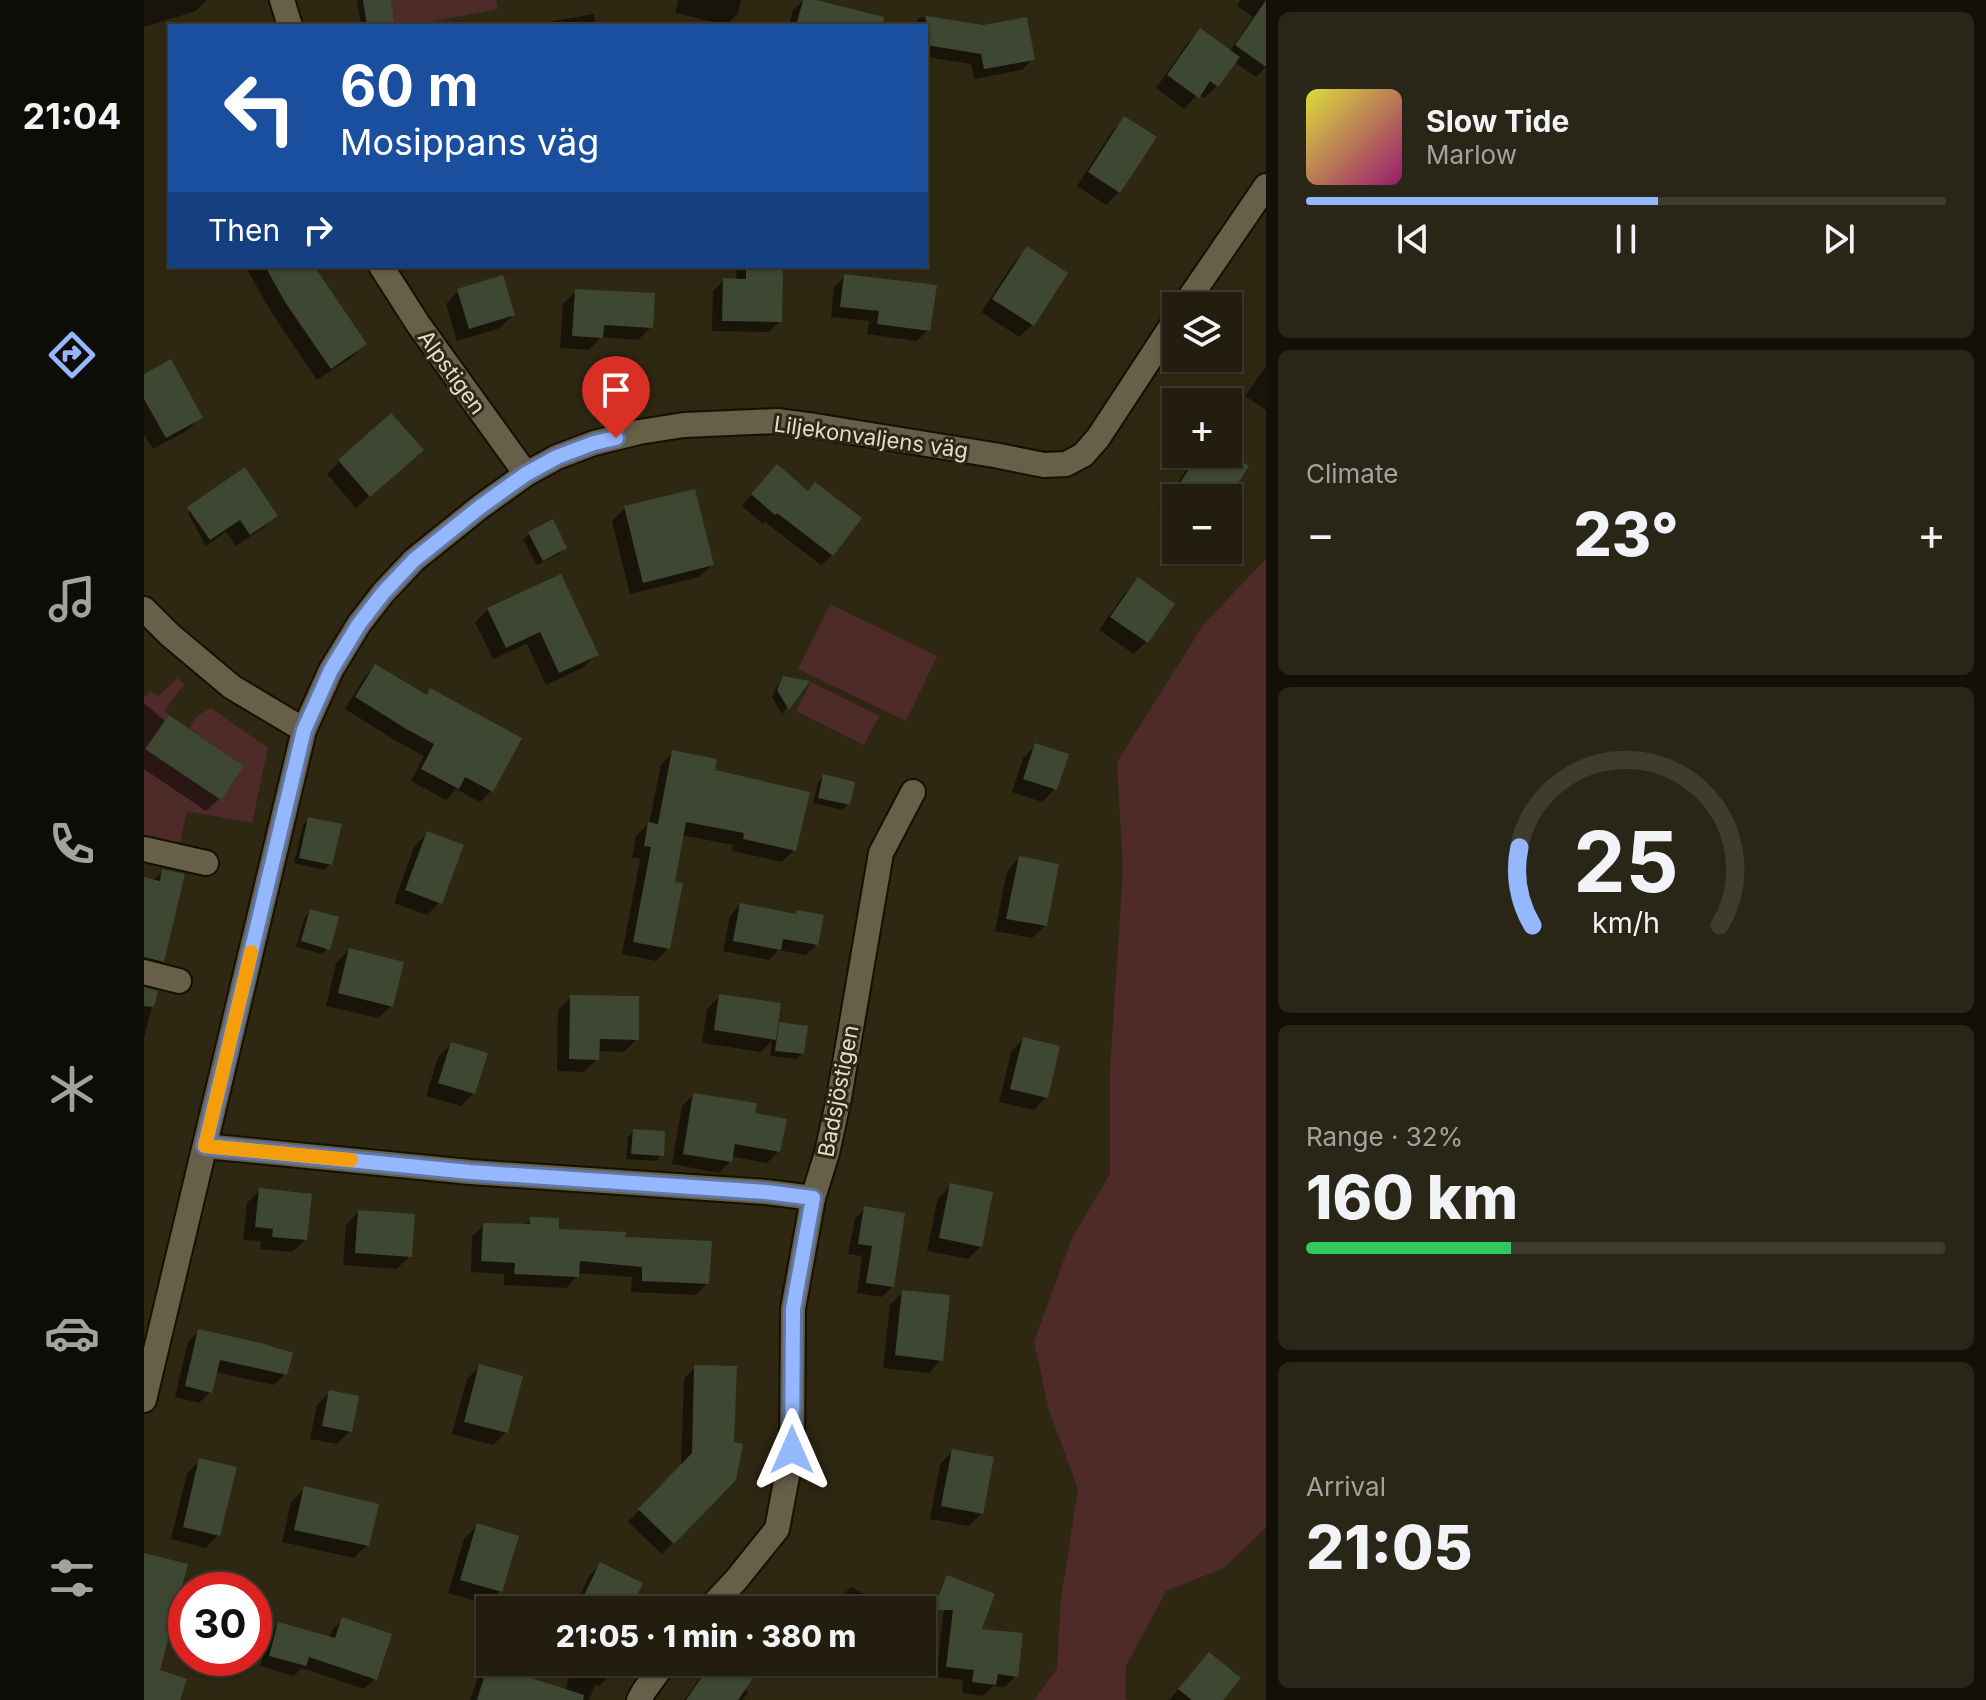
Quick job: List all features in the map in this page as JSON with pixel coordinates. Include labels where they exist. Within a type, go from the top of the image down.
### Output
[{"type":"street","points":[[282,0],[289,24]]},
{"type":"street","points":[[1194,292],[1266,186]]},
{"type":"street","name":"Alpstigen","points":[[382,268],[418,324],[526,474]]},
{"type":"street","name":"Liljekonvaljens väg","points":[[144,1400],[304,730],[331,670],[359,624],[414,560],[480,507],[526,474],[557,457],[639,432],[684,425],[777,421],[1044,465],[1066,464],[1083,455],[1098,438],[1162,340]]},
{"type":"street","points":[[144,609],[232,687],[304,730]]},
{"type":"street","name":"Badsjöstigen","points":[[721,1596],[777,1529],[792,1450],[793,1309],[813,1198],[839,1098],[881,853],[913,792]]},
{"type":"street","points":[[144,849],[206,863]]},
{"type":"street","points":[[144,972],[179,981]]},
{"type":"street","points":[[205,1146],[470,1172],[813,1198]]},
{"type":"street","points":[[639,1700],[655,1676]]},
{"type":"shaded area","points":[[391,0],[496,0],[498,9],[420,24],[395,24]]},
{"type":"shaded area","points":[[1266,559],[1266,1527],[1224,1568],[1166,1591],[1126,1666],[1125,1697],[1128,1700],[1034,1700],[1057,1669],[1061,1599],[1078,1489],[1049,1410],[1034,1342],[1072,1238],[1110,1174],[1110,1070],[1123,870],[1117,762],[1204,624]]},
{"type":"shaded area","points":[[830,604],[937,656],[906,721],[798,669]]},
{"type":"shaded area","points":[[178,678],[184,685],[164,711],[169,715],[146,749],[220,800],[244,766],[189,728],[197,716],[211,708],[268,748],[252,823],[187,811],[179,848],[144,839],[144,697],[150,691],[158,696]]},
{"type":"shaded area","points":[[811,682],[879,716],[864,745],[796,711]]},
{"type":"building","points":[[363,0],[391,0],[395,24],[367,24]]},
{"type":"building","points":[[803,0],[816,0],[884,17],[883,24],[797,24]]},
{"type":"building","points":[[1266,0],[1266,67],[1235,45]]},
{"type":"building","points":[[926,16],[983,25],[1027,17],[1035,60],[984,69],[981,54],[928,45]]},
{"type":"building","points":[[1200,28],[1240,57],[1218,87],[1210,81],[1199,98],[1167,75]]},
{"type":"building","points":[[1124,116],[1157,137],[1120,193],[1088,172]]},
{"type":"building","points":[[1027,246],[1068,273],[1034,326],[992,299]]},
{"type":"building","points":[[266,268],[315,268],[367,344],[331,369],[285,302]]},
{"type":"building","points":[[746,268],[783,268],[782,322],[722,321],[723,278],[746,279]]},
{"type":"building","points":[[844,274],[937,285],[930,331],[877,324],[879,311],[840,307]]},
{"type":"building","points":[[503,275],[515,315],[469,329],[457,289]]},
{"type":"building","points":[[575,289],[655,293],[653,328],[604,325],[603,338],[572,336]]},
{"type":"building","points":[[171,359],[203,418],[166,438],[144,399],[144,374]]},
{"type":"building","points":[[391,413],[424,450],[370,497],[338,460]]},
{"type":"building","points":[[1242,462],[1249,466],[1237,484],[1179,484],[1190,468],[1242,468]]},
{"type":"building","points":[[777,464],[808,491],[815,482],[862,518],[833,556],[751,494]]},
{"type":"building","points":[[245,467],[278,516],[250,535],[240,520],[210,540],[187,507]]},
{"type":"building","points":[[695,489],[714,565],[643,583],[624,506]]},
{"type":"building","points":[[553,519],[567,548],[543,561],[528,532]]},
{"type":"building","points":[[561,574],[599,655],[559,673],[540,632],[506,648],[487,608]]},
{"type":"building","points":[[1138,577],[1175,604],[1148,643],[1110,617]]},
{"type":"building","points":[[375,664],[427,695],[430,688],[522,738],[493,792],[465,777],[459,789],[421,769],[434,744],[355,697]]},
{"type":"building","points":[[783,676],[810,681],[789,710],[777,690]]},
{"type":"building","points":[[169,715],[244,766],[221,800],[145,749]]},
{"type":"building","points":[[1035,743],[1069,754],[1057,790],[1023,779]]},
{"type":"building","points":[[672,750],[717,759],[715,770],[810,792],[796,851],[743,839],[744,833],[686,822],[675,882],[683,883],[670,949],[633,942],[651,847],[644,846],[648,822],[658,824]]},
{"type":"building","points":[[823,774],[855,782],[850,805],[818,798]]},
{"type":"building","points":[[308,817],[342,824],[332,865],[299,858]]},
{"type":"building","points":[[427,831],[464,845],[442,904],[405,890]]},
{"type":"building","points":[[1019,856],[1059,864],[1047,926],[1006,919]]},
{"type":"building","points":[[162,869],[185,874],[164,962],[144,957],[144,877],[160,881]]},
{"type":"building","points":[[740,903],[796,914],[797,910],[824,915],[818,945],[783,939],[781,950],[733,941]]},
{"type":"building","points":[[310,909],[339,917],[330,950],[301,941]]},
{"type":"building","points":[[349,948],[404,962],[393,1007],[338,993]]},
{"type":"building","points":[[144,987],[158,991],[154,1007],[144,1006]]},
{"type":"building","points":[[719,994],[781,1003],[776,1040],[714,1030]]},
{"type":"building","points":[[570,995],[639,996],[639,1040],[600,1039],[599,1060],[569,1059]]},
{"type":"building","points":[[779,1022],[808,1026],[804,1054],[775,1051]]},
{"type":"building","points":[[1023,1037],[1060,1046],[1048,1098],[1010,1089]]},
{"type":"building","points":[[451,1042],[488,1053],[475,1094],[438,1083]]},
{"type":"building","points":[[693,1093],[757,1103],[755,1113],[787,1119],[780,1152],[735,1144],[732,1162],[683,1154]]},
{"type":"building","points":[[633,1129],[665,1131],[664,1156],[631,1154]]},
{"type":"building","points":[[950,1183],[993,1192],[982,1247],[939,1238]]},
{"type":"building","points":[[259,1188],[312,1194],[307,1240],[272,1237],[273,1229],[255,1227]]},
{"type":"building","points":[[864,1206],[905,1213],[894,1287],[866,1283],[872,1246],[858,1244]]},
{"type":"building","points":[[358,1210],[415,1214],[412,1257],[355,1253]]},
{"type":"building","points":[[530,1217],[559,1218],[559,1229],[626,1232],[625,1237],[712,1241],[709,1284],[642,1281],[642,1267],[580,1261],[579,1277],[514,1274],[515,1263],[481,1261],[483,1223],[530,1224]]},
{"type":"building","points":[[902,1290],[950,1295],[943,1361],[895,1355]]},
{"type":"building","points":[[198,1329],[293,1353],[287,1375],[220,1360],[212,1393],[185,1386]]},
{"type":"building","points":[[479,1364],[523,1376],[508,1433],[464,1422]]},
{"type":"building","points":[[694,1365],[737,1366],[734,1442],[743,1444],[736,1480],[674,1544],[638,1509],[692,1453]]},
{"type":"building","points":[[329,1390],[359,1396],[352,1432],[322,1426]]},
{"type":"building","points":[[952,1449],[994,1457],[983,1514],[941,1506]]},
{"type":"building","points":[[199,1458],[237,1467],[220,1536],[183,1527]]},
{"type":"building","points":[[304,1486],[379,1504],[369,1546],[294,1530]]},
{"type":"building","points":[[477,1523],[519,1536],[502,1592],[460,1580]]},
{"type":"building","points":[[144,1553],[188,1564],[186,1572],[168,1572],[168,1640],[160,1670],[168,1673],[168,1676],[187,1679],[180,1700],[144,1700]]},
{"type":"building","points":[[600,1562],[643,1583],[637,1596],[584,1596]]},
{"type":"building","points":[[947,1575],[995,1594],[982,1629],[1023,1633],[1018,1677],[998,1674],[996,1685],[972,1682],[974,1670],[946,1667],[953,1610],[936,1610]]},
{"type":"building","points":[[342,1617],[392,1634],[377,1680],[309,1657],[306,1666],[272,1657],[278,1622],[335,1638]]},
{"type":"building","points":[[1209,1652],[1241,1678],[1223,1700],[1192,1700],[1178,1689]]},
{"type":"building","points":[[484,1676],[525,1676],[584,1695],[583,1700],[477,1700]]},
{"type":"building","points":[[702,1676],[754,1676],[738,1700],[686,1700]]},
{"type":"slow traffic","points":[[251,952],[205,1146],[351,1160]]},
{"type":"route","points":[[616,438],[557,457],[526,474],[414,560],[359,624],[331,670],[304,730],[205,1146],[470,1172],[766,1192],[813,1198],[793,1309],[792,1450]]}]
